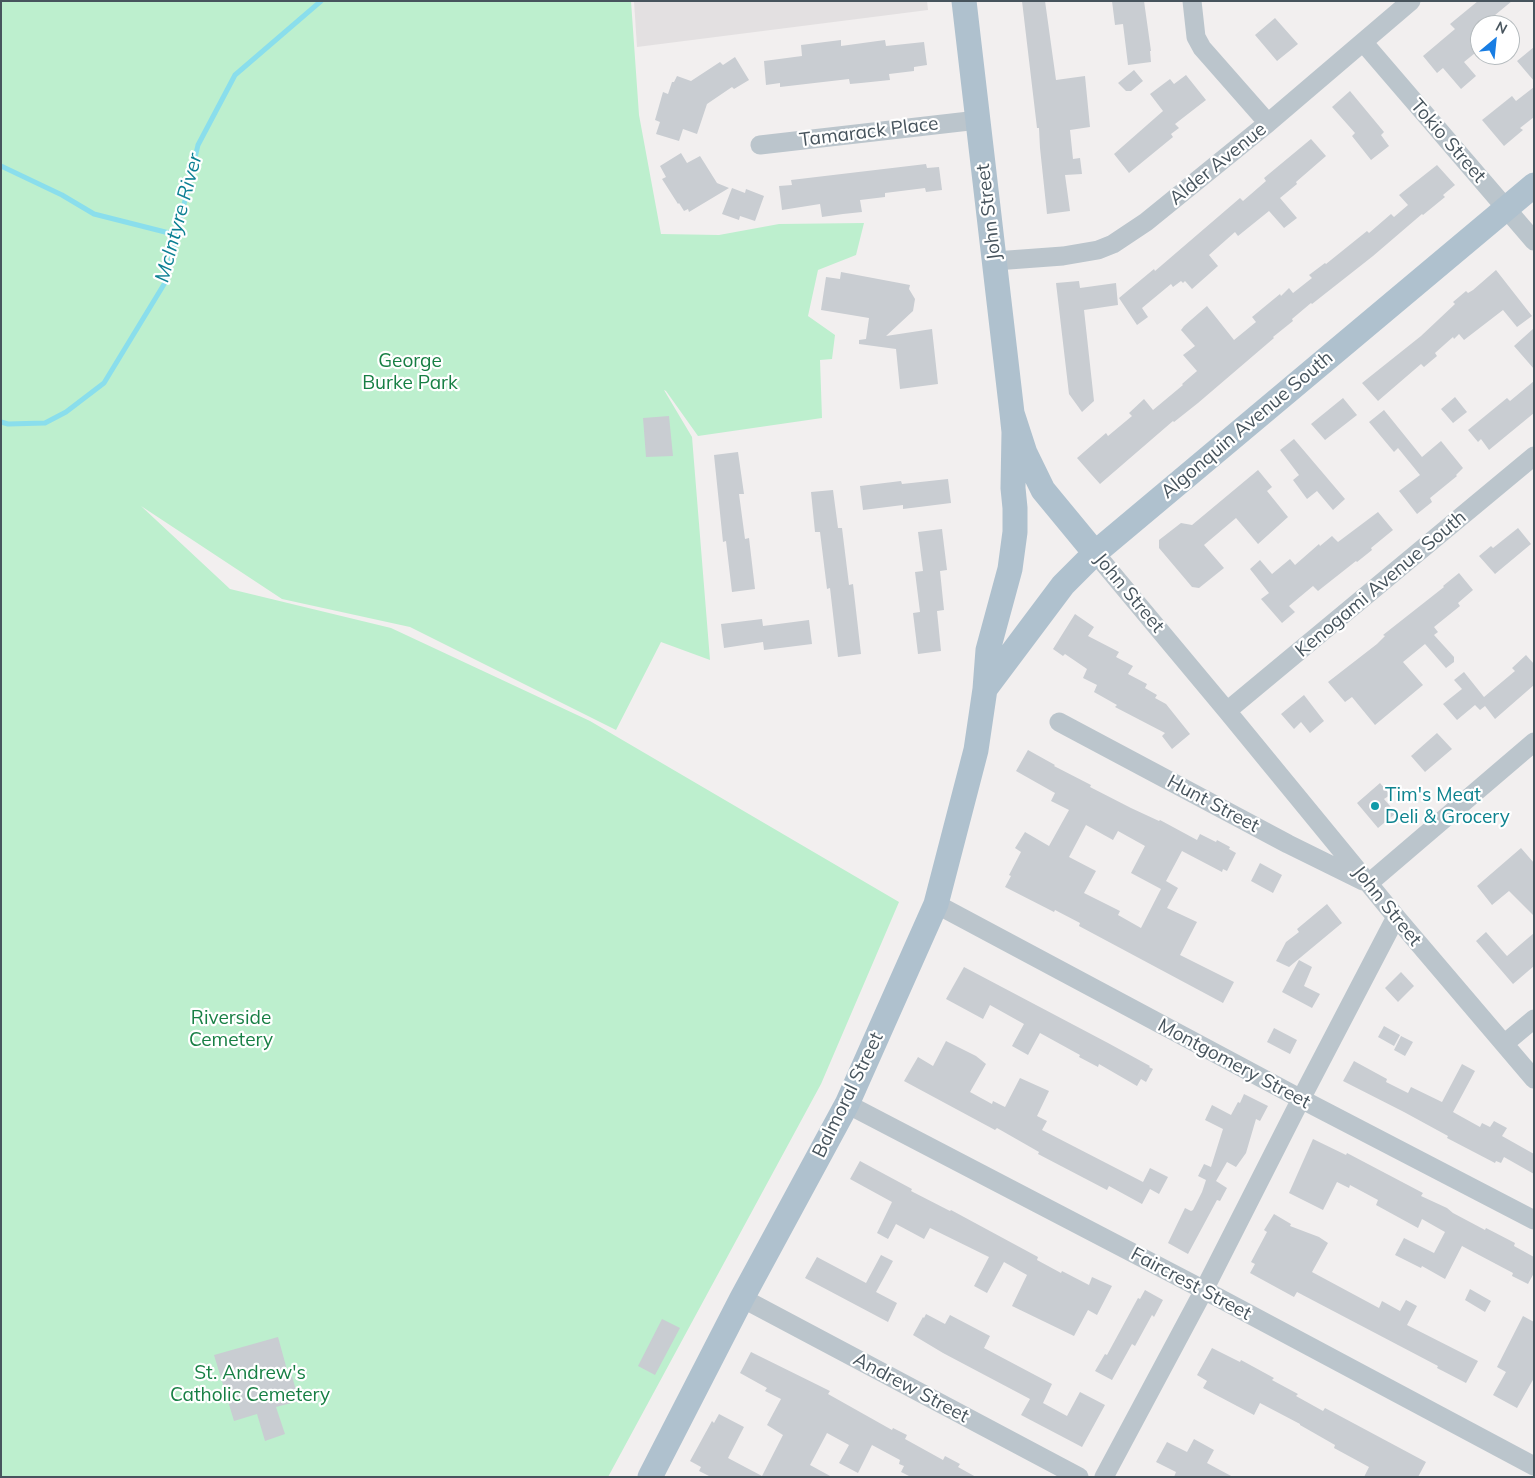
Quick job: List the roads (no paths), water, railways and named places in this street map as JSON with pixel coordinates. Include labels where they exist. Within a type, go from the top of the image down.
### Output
[{"type":"main road","name":"John Street","points":[[964,1],[1012,413],[1025,453],[1044,490],[1095,553]]},
{"type":"main road","name":"Algonquin Avenue South","points":[[986,689],[1063,585],[1095,553],[1534,185]]},
{"type":"main road","name":"Balmoral Street","points":[[650,1477],[742,1298],[847,1104],[936,904],[976,750],[986,689],[988,650],[1010,570],[1016,508],[1013,488],[1014,432],[1012,413]]},
{"type":"street","points":[[1192,1],[1196,37],[1202,48],[1268,122]]},
{"type":"street","name":"Alder Avenue","points":[[995,261],[1063,256],[1098,250],[1113,244],[1146,222],[1411,1]]},
{"type":"street","name":"Tokio Street","points":[[1363,42],[1534,241]]},
{"type":"street","name":"Tamarack Place","points":[[760,145],[978,120]]},
{"type":"street","name":"Kenogami Avenue South","points":[[1227,711],[1534,456]]},
{"type":"street","name":"John Street","points":[[1095,553],[1396,917],[1534,1079]]},
{"type":"street","name":"Hunt Street","points":[[1058,722],[1288,844],[1369,883]]},
{"type":"street","points":[[1369,883],[1534,742]]},
{"type":"street","name":"Montgomery Street","points":[[936,904],[1300,1100],[1534,1220]]},
{"type":"street","points":[[1104,1477],[1204,1290],[1300,1100],[1396,917]]},
{"type":"street","points":[[1504,1044],[1534,1019]]},
{"type":"street","name":"Faircrest Street","points":[[847,1104],[1204,1290],[1534,1466]]},
{"type":"street","name":"Andrew Street","points":[[742,1298],[1079,1477]]},
{"type":"waterway","name":"McIntyre River","points":[[1,422],[8,424],[45,423],[66,412],[104,383],[166,281],[198,145],[235,75],[321,1]]},
{"type":"waterway","points":[[1,166],[62,195],[94,214],[177,235]]},
{"type":"place","name":"Tim's Meat Deli & Grocery","points":[[1375,806]]},
{"type":"park label","name":"George Burke Park","points":[[410,372]]},
{"type":"park label","name":"Riverside Cemetery","points":[[231,1029]]},
{"type":"park label","name":"St. Andrew's Catholic Cemetery","points":[[250,1384]]}]
